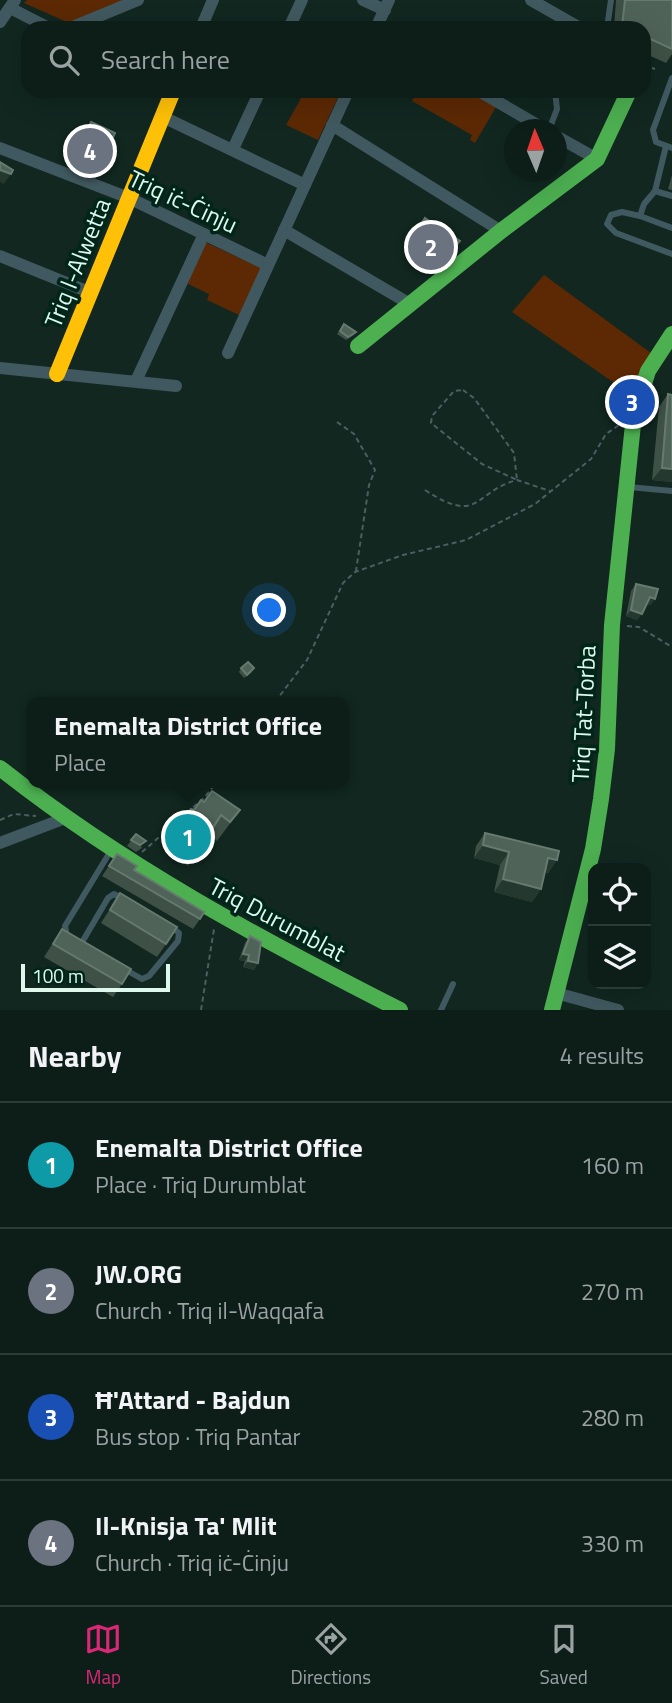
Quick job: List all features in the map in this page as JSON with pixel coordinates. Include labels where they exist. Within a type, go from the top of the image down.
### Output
[{"type":"street","points":[[87,21],[138,0]]},
{"type":"street","points":[[204,21],[213,0]]},
{"type":"street","points":[[292,21],[302,0]]},
{"type":"street","points":[[363,0],[387,5],[379,21]]},
{"type":"street","points":[[538,2],[569,21]]},
{"type":"street","points":[[0,22],[13,4],[38,21]]},
{"type":"street","name":"Triq l-Alwetta","points":[[57,374],[170,98]]},
{"type":"street","points":[[233,149],[257,98]]},
{"type":"street","points":[[228,353],[345,98]]},
{"type":"street","points":[[492,98],[528,119]]},
{"type":"street","points":[[358,346],[501,230],[597,159],[626,98]]},
{"type":"street","points":[[161,116],[305,185]]},
{"type":"street","points":[[332,125],[501,230]]},
{"type":"street","points":[[567,142],[597,159]]},
{"type":"street","name":"Triq iċ-Ċinju","points":[[0,148],[129,198],[268,265]]},
{"type":"street","points":[[284,230],[410,304]]},
{"type":"street","points":[[136,381],[204,234]]},
{"type":"street","points":[[0,256],[89,292]]},
{"type":"street","name":"Triq Tat-Torba","points":[[554,1005],[593,849],[601,799],[607,749],[612,625],[634,415],[648,371],[672,334]]},
{"type":"street","points":[[0,368],[176,386]]},
{"type":"street","name":"Triq Durumblat","points":[[0,768],[56,821],[111,850],[216,915],[400,1010]]},
{"type":"street","points":[[0,843],[56,821]]},
{"type":"street","points":[[554,1005],[618,1010]]},
{"type":"lane","points":[[608,21],[611,0]]},
{"type":"lane","points":[[640,216],[644,204],[655,191],[671,147],[656,142],[653,130],[672,78]]},
{"type":"lane","points":[[552,119],[557,109],[556,98]]},
{"type":"lane","points":[[655,191],[672,196]]},
{"type":"lane","points":[[672,228],[640,216],[617,212],[611,215],[607,224],[616,233],[672,254]]},
{"type":"lane","points":[[627,486],[672,491]]},
{"type":"lane","points":[[93,951],[67,936],[65,926],[111,850]]},
{"type":"lane","points":[[81,944],[110,895],[118,895],[130,902]]},
{"type":"lane","points":[[116,964],[139,978],[149,976],[180,937],[176,929],[165,923]]},
{"type":"lane","points":[[441,1010],[453,984]]},
{"type":"path","points":[[651,68],[655,69]]},
{"type":"path","points":[[517,480],[514,453],[474,398],[463,390],[454,391],[432,416],[431,423],[482,464],[517,480],[550,491]]},
{"type":"path","points":[[279,697],[307,660],[343,583],[355,572],[403,555],[466,540],[535,503],[591,459],[606,434],[634,415]]},
{"type":"path","points":[[337,422],[354,434],[375,470],[369,485],[355,572]]},
{"type":"path","points":[[425,490],[445,504],[463,506],[483,500],[517,480]]},
{"type":"path","points":[[612,625],[639,627],[672,647]]},
{"type":"path","points":[[130,862],[204,798],[211,788]]},
{"type":"path","points":[[0,820],[14,814],[30,814],[56,821]]},
{"type":"path","points":[[201,1010],[216,915]]},
{"type":"shaded area","points":[[27,0],[126,0],[74,21],[64,21],[24,3]]},
{"type":"shaded area","points":[[301,98],[338,98],[318,140],[286,125]]},
{"type":"shaded area","points":[[414,98],[481,98],[496,107],[475,143],[470,140],[472,135],[412,101]]},
{"type":"shaded area","points":[[205,242],[261,268],[239,315],[207,300],[209,294],[186,283]]},
{"type":"shaded area","points":[[544,275],[651,353],[633,396],[512,312]]},
{"type":"building","points":[[625,0],[672,0],[672,49],[651,39],[651,21],[623,21]]},
{"type":"building","points":[[91,122],[115,133],[103,161],[84,156],[85,153],[78,150]]},
{"type":"building","points":[[0,162],[13,170],[11,174],[0,170]]},
{"type":"building","points":[[425,218],[460,241],[448,255],[415,234]]},
{"type":"building","points":[[344,324],[356,332],[348,337],[340,331]]},
{"type":"building","points":[[668,394],[672,395],[672,469],[662,468]]},
{"type":"building","points":[[636,584],[658,589],[655,599],[650,597],[642,614],[631,610]]},
{"type":"building","points":[[248,662],[254,668],[247,675],[241,668]]},
{"type":"building","points":[[212,791],[240,810],[230,822],[221,815],[201,847],[176,829],[191,809],[194,810],[201,800],[204,802]]},
{"type":"building","points":[[485,833],[559,851],[557,860],[548,858],[541,889],[503,879],[509,852],[483,845]]},
{"type":"building","points":[[136,834],[146,841],[140,845],[131,840]]},
{"type":"building","points":[[117,854],[137,866],[134,870],[204,912],[200,919],[109,866]]},
{"type":"building","points":[[120,893],[177,927],[166,944],[110,910]]},
{"type":"building","points":[[62,929],[131,969],[122,984],[53,944]]},
{"type":"building","points":[[250,936],[261,942],[258,963],[248,961],[249,955],[243,954]]},
{"type":"traffic: fast","points":[[358,346],[501,231],[597,159],[626,98]]},
{"type":"traffic: fast","points":[[552,1010],[593,849],[601,799],[607,749],[612,625],[634,415],[648,371],[672,334]]},
{"type":"traffic: fast","points":[[0,768],[47,804],[144,869],[245,928],[400,1010]]},
{"type":"traffic: slow","points":[[57,374],[170,98]]},
{"type":"place","name":"Il-Knisja Ta' Mlit","points":[[90,151]]},
{"type":"place","name":"JW.ORG","points":[[431,247]]},
{"type":"place","name":"Ħ'Attard - Bajdun","points":[[632,402]]},
{"type":"place","name":"Enemalta District Office","points":[[188,837]]}]
